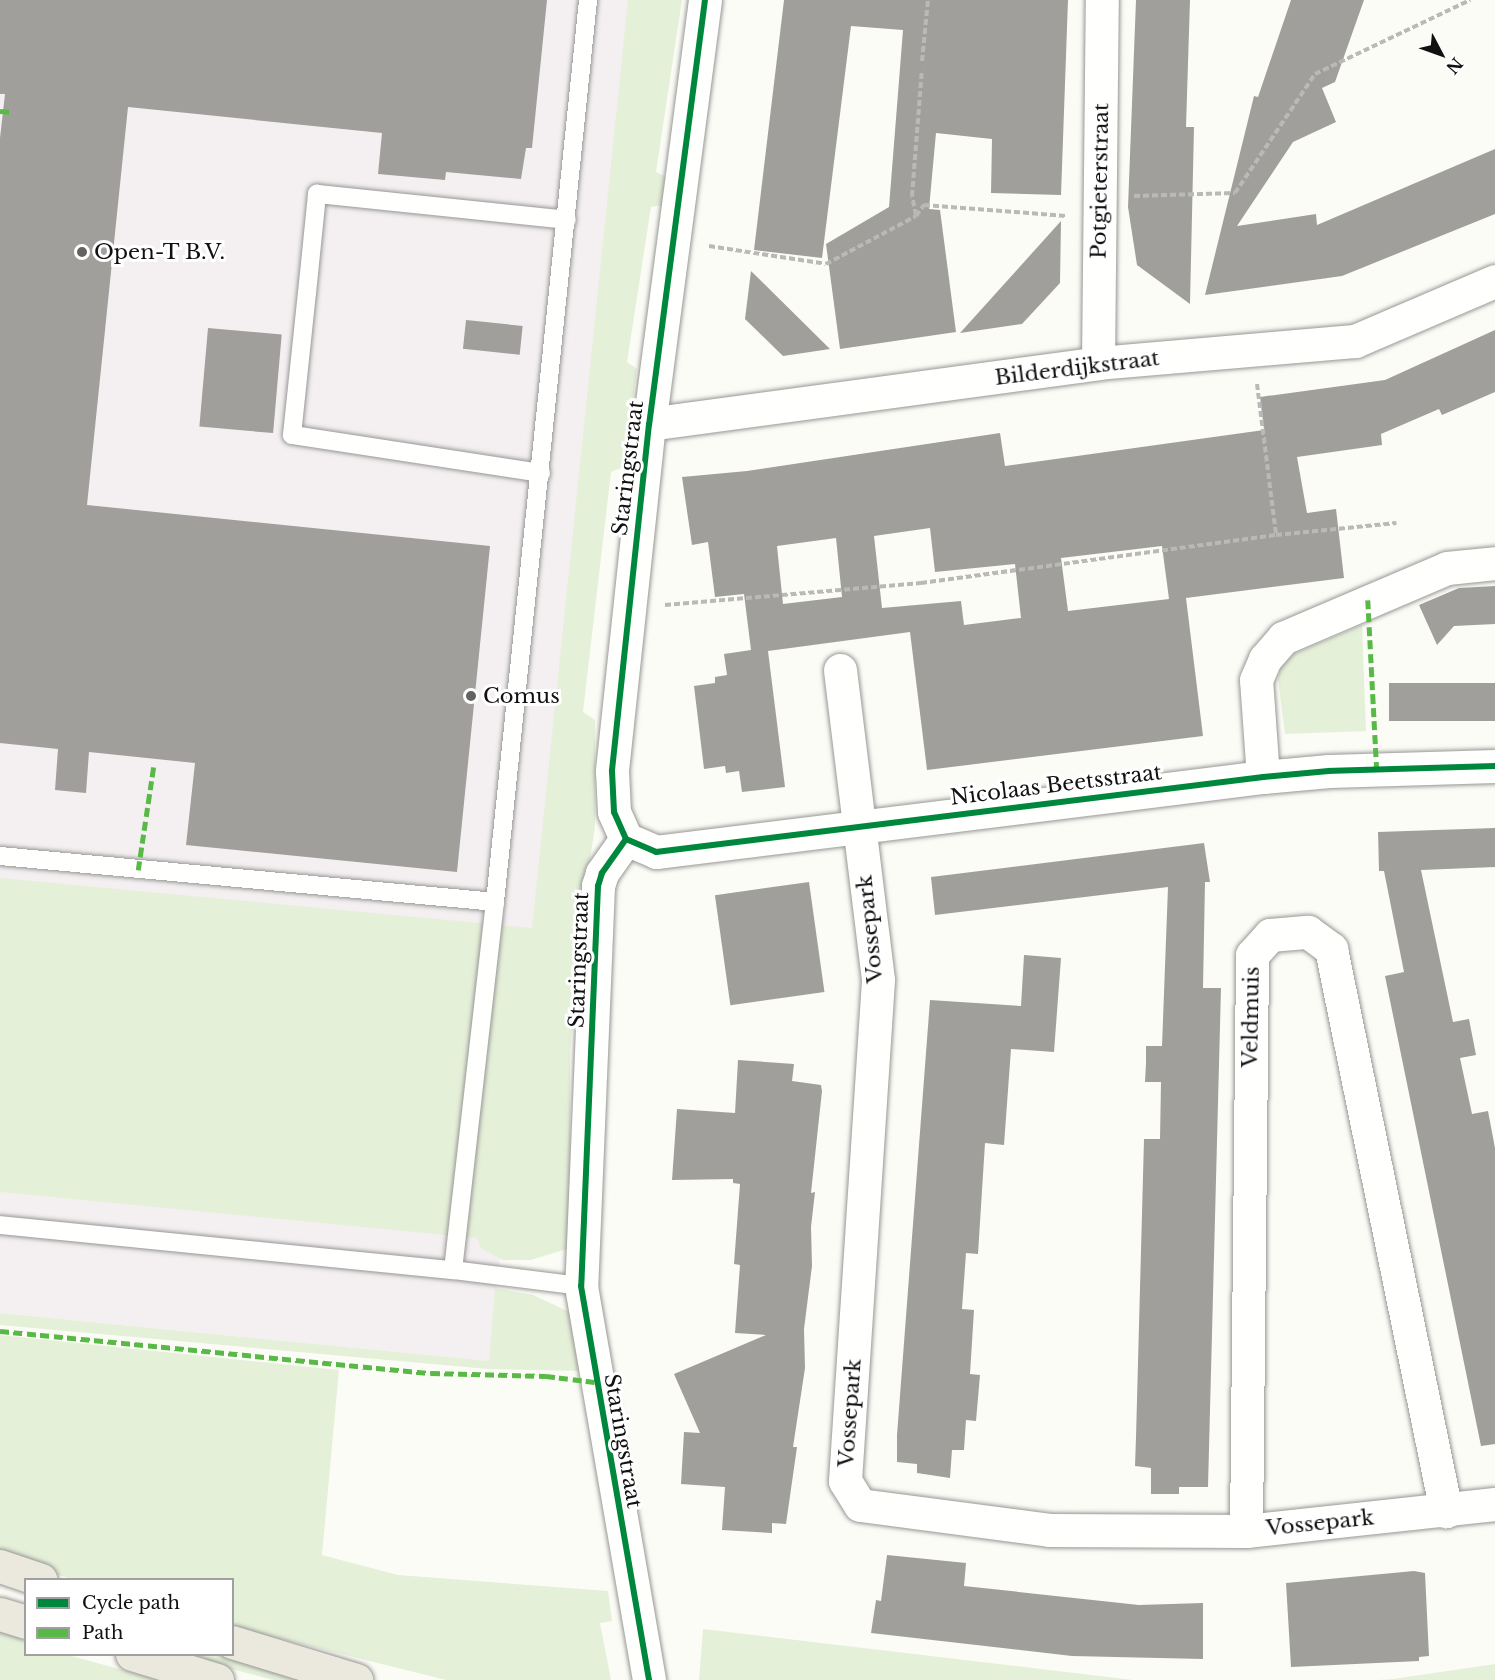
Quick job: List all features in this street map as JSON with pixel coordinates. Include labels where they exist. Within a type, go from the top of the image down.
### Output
[{"type":"main road","points":[[0,1566],[35,1578]]},
{"type":"main road","points":[[0,1614],[24,1621]]},
{"type":"main road","points":[[234,1643],[356,1680]]},
{"type":"main road","points":[[139,1656],[217,1680]]},
{"type":"street","name":"Staringstraat","points":[[649,1680],[633,1580],[603,1432],[581,1286],[598,886],[602,873],[626,839],[614,812],[612,771],[628,608],[650,424],[705,0]]},
{"type":"street","name":"Potgieterstraat","points":[[1098,363],[1102,0]]},
{"type":"street","name":"Bilderdijkstraat","points":[[650,424],[1098,363],[1355,341],[1495,281]]},
{"type":"street","points":[[1263,777],[1256,680],[1265,659],[1283,638],[1447,567],[1495,563]]},
{"type":"street","points":[[840,670],[860,825]]},
{"type":"street","name":"Nicolaas Beetsstraat","points":[[626,839],[656,852],[1263,777],[1329,771],[1495,766]]},
{"type":"street","name":"Vossepark","points":[[860,825],[878,980],[845,1480],[860,1505],[1049,1530],[1246,1531],[1495,1504]]},
{"type":"street","name":"Veldmuis","points":[[1246,1531],[1252,955],[1270,935],[1308,932],[1331,949],[1446,1511]]},
{"type":"lane","points":[[453,1270],[541,473],[588,0]]},
{"type":"lane","points":[[541,473],[292,435],[311,249],[317,194],[567,220]]},
{"type":"lane","points":[[0,856],[495,903]]},
{"type":"lane","points":[[0,1225],[453,1270],[581,1286]]},
{"type":"path","points":[[922,61],[928,0]]},
{"type":"path","points":[[674,240],[826,264],[916,216],[924,205],[1100,207],[1234,193],[1315,74],[1470,0]]},
{"type":"path","points":[[916,216],[912,196],[922,70]]},
{"type":"path","points":[[1252,350],[1276,535]]},
{"type":"path","points":[[628,608],[921,583],[1276,535],[1396,523]]},
{"type":"shaded area","points":[[0,0],[653,0],[535,926],[489,1361],[0,1313]]},
{"type":"green space","points":[[628,0],[682,0],[656,172],[666,177],[662,205],[651,207],[627,362],[637,369],[623,467],[611,472],[583,712],[595,720],[595,828],[579,926],[570,1053],[570,1248],[531,1260],[502,1260],[481,1248],[477,1238],[0,1192],[0,878],[532,928]]},
{"type":"green space","points":[[1362,625],[1366,731],[1285,734],[1278,679],[1281,665],[1289,656]]},
{"type":"green space","points":[[495,1288],[533,1295],[576,1315],[581,1371],[488,1369],[0,1325],[0,1313],[489,1361]]},
{"type":"green space","points":[[0,1335],[339,1370],[322,1555],[398,1575],[608,1591],[612,1621],[600,1623],[611,1680],[446,1680],[234,1627],[234,1578],[68,1578],[0,1557]]},
{"type":"green space","points":[[703,1629],[1133,1680],[699,1680]]},
{"type":"green space","points":[[0,1631],[24,1640],[24,1656],[72,1656],[159,1680],[0,1680]]},
{"type":"green space","points":[[183,1656],[234,1656],[333,1680],[273,1680]]},
{"type":"green space","points":[[1495,1664],[1495,1680],[1378,1680],[1393,1679]]},
{"type":"building","points":[[0,0],[547,0],[532,148],[526,148],[521,179],[446,172],[445,180],[378,174],[382,133],[128,107],[87,505],[490,546],[457,872],[186,845],[195,763],[89,752],[86,793],[55,790],[58,749],[0,743],[0,138],[5,94],[0,94]]},
{"type":"building","points":[[784,0],[1068,0],[1061,195],[991,193],[992,139],[936,133],[929,209],[940,210],[956,332],[840,349],[826,244],[889,207],[903,30],[851,26],[822,258],[754,250]]},
{"type":"building","points":[[1136,0],[1190,0],[1186,127],[1194,127],[1190,304],[1137,265],[1128,207]]},
{"type":"building","points":[[1291,0],[1364,0],[1335,82],[1322,88],[1336,122],[1293,142],[1237,226],[1316,214],[1317,225],[1495,149],[1495,214],[1342,276],[1205,295],[1254,96],[1258,97]]},
{"type":"building","points":[[1061,221],[1060,283],[1022,324],[960,333]]},
{"type":"building","points":[[751,271],[830,349],[783,356],[745,319]]},
{"type":"building","points":[[466,320],[523,326],[520,355],[463,349]]},
{"type":"building","points":[[208,328],[282,334],[273,433],[199,427]]},
{"type":"building","points":[[1495,330],[1495,392],[1442,415],[1439,409],[1381,434],[1382,445],[1297,457],[1307,513],[1336,509],[1344,578],[1186,598],[1203,736],[927,770],[910,632],[768,651],[785,787],[742,792],[739,771],[726,773],[725,766],[704,769],[694,686],[715,683],[715,677],[727,675],[724,654],[751,650],[744,594],[715,597],[708,542],[692,545],[682,477],[747,471],[1000,433],[1005,466],[1264,430],[1260,397],[1385,380]],"holes":[[[930,528],[935,572],[1015,564],[1021,618],[964,625],[961,601],[882,608],[874,536]],[[836,538],[842,597],[783,604],[777,546]],[[1162,546],[1169,599],[1068,611],[1061,558]]]},
{"type":"building","points":[[1495,586],[1495,624],[1454,626],[1437,645],[1419,605],[1459,588]]},
{"type":"building","points":[[1389,683],[1495,683],[1495,721],[1389,721]]},
{"type":"building","points":[[1495,828],[1495,867],[1421,870],[1453,1022],[1469,1019],[1476,1055],[1460,1058],[1472,1114],[1488,1111],[1495,1148],[1495,1444],[1481,1446],[1385,976],[1404,972],[1384,871],[1379,871],[1378,832]]},
{"type":"building","points":[[1204,843],[1210,882],[1205,882],[1203,988],[1221,988],[1208,1487],[1179,1487],[1179,1494],[1151,1494],[1151,1468],[1135,1466],[1144,1139],[1160,1139],[1161,1082],[1145,1082],[1146,1046],[1162,1046],[1168,887],[935,915],[931,877]]},
{"type":"building","points":[[809,882],[824,992],[730,1005],[715,895]]},
{"type":"building","points":[[1024,955],[1061,958],[1054,1052],[1011,1049],[1004,1145],[985,1143],[978,1254],[966,1253],[962,1309],[974,1310],[970,1374],[980,1375],[976,1421],[966,1420],[964,1450],[952,1450],[950,1478],[917,1473],[917,1464],[897,1462],[897,1435],[930,1000],[1021,1006]]},
{"type":"building","points":[[738,1060],[794,1064],[792,1081],[821,1085],[822,1091],[811,1193],[815,1192],[811,1227],[812,1266],[804,1329],[805,1368],[793,1447],[797,1447],[786,1524],[772,1523],[772,1533],[722,1530],[725,1487],[681,1484],[684,1432],[700,1433],[674,1374],[766,1335],[735,1333],[740,1265],[734,1264],[740,1184],[733,1183],[733,1179],[672,1180],[677,1109],[735,1113]]},
{"type":"building","points":[[887,1555],[966,1563],[964,1586],[1139,1605],[1203,1603],[1203,1659],[1072,1656],[871,1633],[876,1600],[881,1601]]},
{"type":"building","points":[[1414,1571],[1425,1573],[1429,1656],[1419,1657],[1419,1661],[1291,1667],[1286,1583]]},
{"type":"marked path","points":[[0,111],[12,112]]},
{"type":"marked path","points":[[1368,600],[1377,770]]},
{"type":"marked path","points":[[138,870],[154,763]]},
{"type":"marked path","points":[[0,1331],[431,1373],[546,1376],[595,1382]]},
{"type":"cycle path","points":[[705,0],[649,424],[612,771],[614,812],[626,839],[656,852],[1263,777],[1329,771],[1495,766]]},
{"type":"cycle path","points":[[626,839],[602,873],[598,886],[581,1286],[649,1680]]},
{"type":"place","name":"Open-T B.V.","points":[[82,252]]},
{"type":"place","name":"Comus","points":[[471,696]]}]
